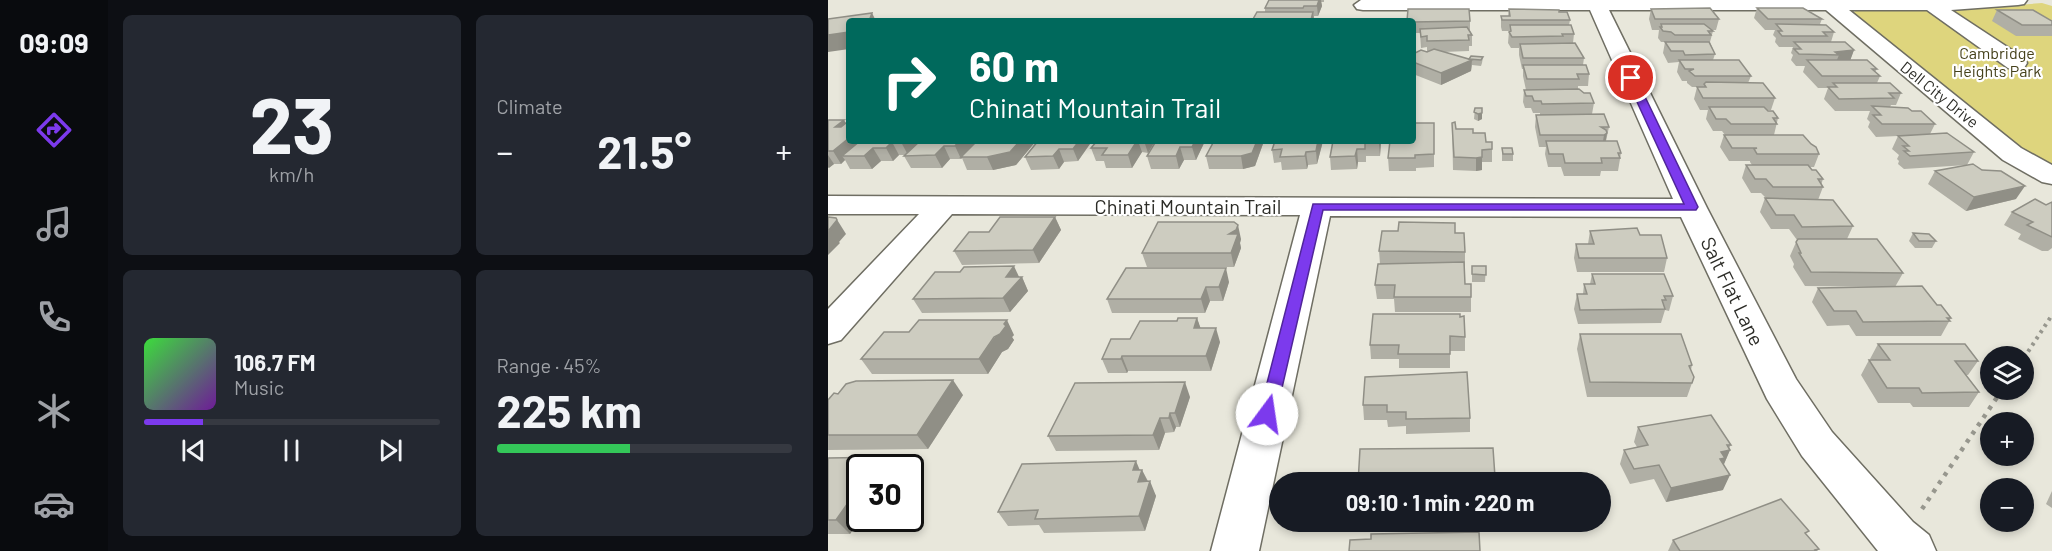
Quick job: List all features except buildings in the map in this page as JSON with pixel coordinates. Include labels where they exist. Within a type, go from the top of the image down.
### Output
[{"type":"street","points":[[1363,9],[1595,5],[1931,5],[1985,4],[2018,0]]},
{"type":"street","name":"Salt Flat Lane","points":[[1595,5],[1601,13],[1692,207],[1781,388],[1817,444],[1896,537],[1912,551]]},
{"type":"street","points":[[1931,5],[2016,63]]},
{"type":"street","name":"Dell City Drive","points":[[1832,6],[2013,153],[2052,176]]},
{"type":"street","name":"Chinati Mountain Trail","points":[[828,205],[1692,207]]},
{"type":"street","points":[[828,331],[943,206]]},
{"type":"street","points":[[1234,551],[1317,207]]},
{"type":"path","points":[[2032,346],[2052,315]]},
{"type":"path","points":[[1921,511],[1995,400]]},
{"type":"green space","name":"Cambridge Heights Park","points":[[2042,3],[2052,6],[2052,166],[2003,137],[1852,13],[1859,9],[1980,8]]},
{"type":"route","points":[[1267,414],[1317,207],[1692,207],[1631,78]]}]
